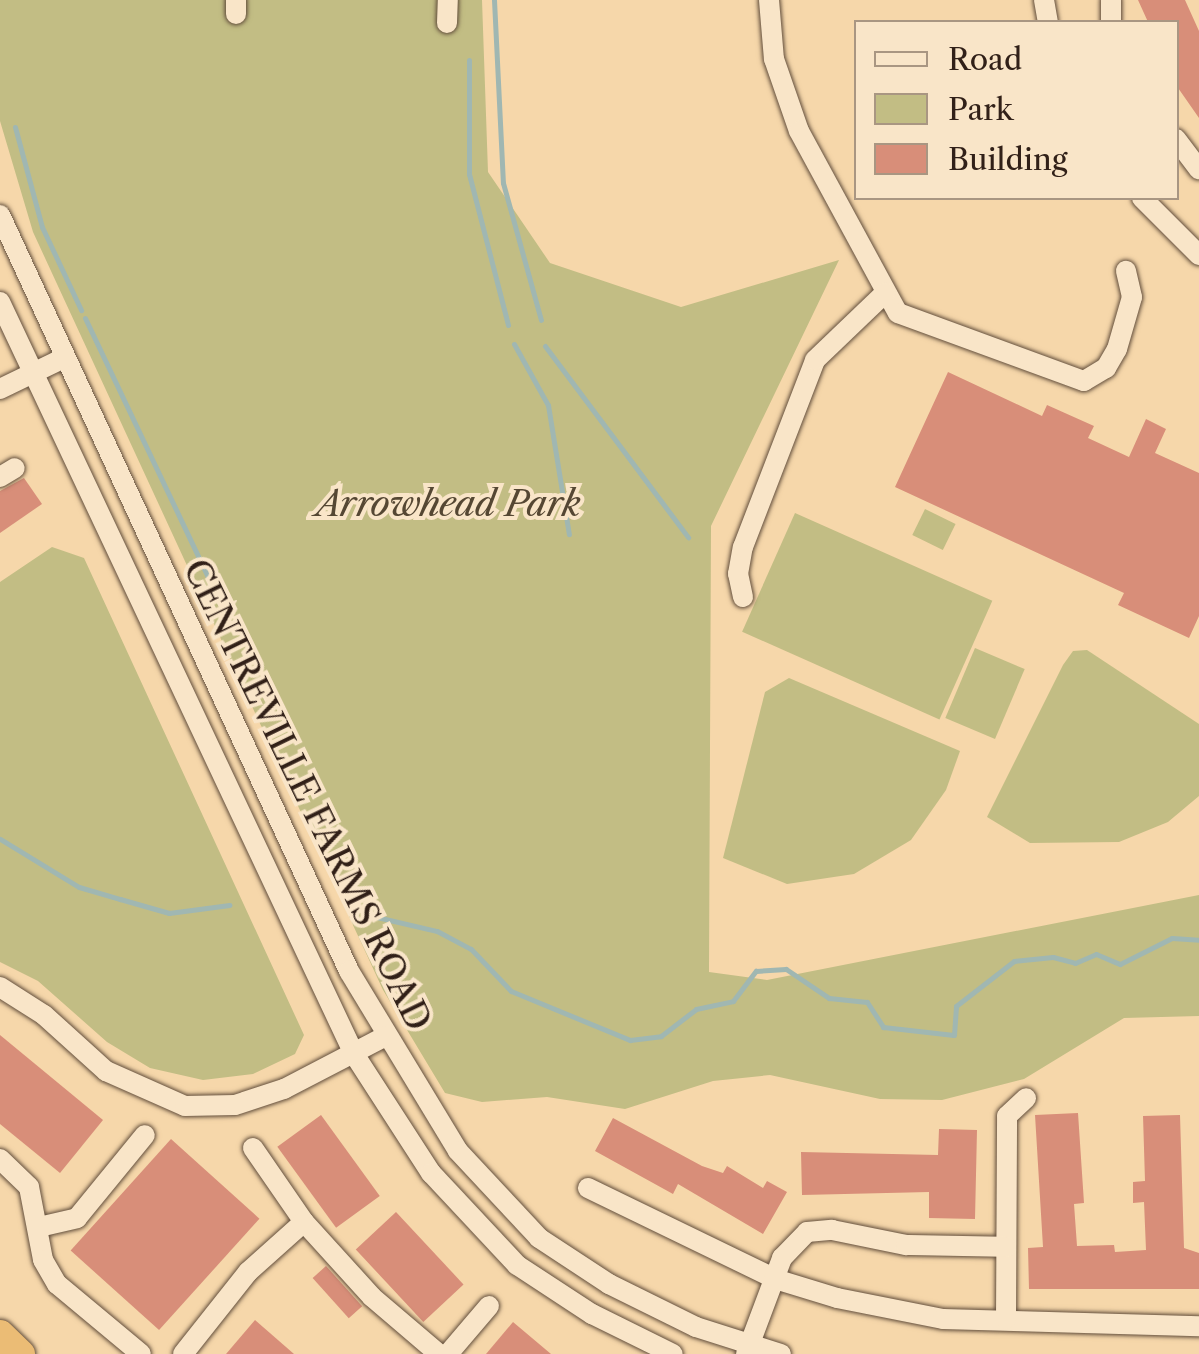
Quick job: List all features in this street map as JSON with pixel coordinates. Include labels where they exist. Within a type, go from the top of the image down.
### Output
[{"type":"highway","points":[[0,1335],[20,1354]]},
{"type":"street","points":[[447,23],[448,0]]},
{"type":"street","points":[[770,0],[782,89],[885,293],[910,320],[1084,381],[1106,368],[1117,349],[1132,297],[1126,271]]},
{"type":"street","points":[[1179,143],[1199,169]]},
{"type":"street","points":[[1144,200],[1199,255]]},
{"type":"street","name":"CENTREVILLE FARMS ROAD","points":[[0,215],[384,1037],[458,1152],[540,1238],[610,1284],[748,1349],[781,1354]]},
{"type":"street","points":[[743,597],[738,574],[744,546],[815,360],[885,293]]},
{"type":"street","name":"CENTREVILLE FARMS ROAD","points":[[0,302],[354,1054],[431,1172],[517,1265],[592,1314],[673,1354]]},
{"type":"street","points":[[0,389],[64,358]]},
{"type":"street","points":[[0,988],[44,1015],[106,1071],[186,1106],[235,1105],[354,1054],[384,1037]]},
{"type":"street","points":[[984,1117],[1008,1116],[1026,1098]]},
{"type":"street","points":[[1006,1319],[1008,1116]]},
{"type":"street","points":[[39,1227],[76,1218],[144,1135]]},
{"type":"street","points":[[253,1148],[304,1222],[372,1297],[439,1354]]},
{"type":"street","points":[[0,1159],[29,1186],[42,1260],[57,1284],[141,1354]]},
{"type":"street","points":[[588,1188],[775,1279],[943,1319],[1199,1326]]},
{"type":"street","points":[[182,1354],[248,1272],[304,1222]]},
{"type":"street","points":[[748,1349],[788,1247],[816,1229],[906,1245],[1006,1247]]},
{"type":"street","points":[[448,1354],[490,1306]]},
{"type":"green space","name":"Arrowhead Park","points":[[0,0],[482,0],[488,172],[550,263],[681,307],[839,260],[711,526],[709,972],[767,980],[1199,895],[1199,1016],[1124,1018],[1024,1079],[942,1100],[880,1099],[770,1075],[713,1081],[625,1109],[547,1097],[482,1102],[445,1093],[383,990],[33,232],[0,121]]},
{"type":"green space","points":[[925,509],[956,524],[943,550],[912,535]]},
{"type":"green space","points":[[795,513],[992,601],[939,720],[742,632]]},
{"type":"green space","points":[[52,547],[84,558],[304,1035],[295,1054],[253,1074],[203,1080],[150,1068],[107,1042],[38,981],[0,962],[0,582]]},
{"type":"green space","points":[[975,648],[1025,669],[995,739],[945,718]]},
{"type":"green space","points":[[1087,650],[1199,724],[1199,796],[1168,822],[1119,842],[1030,843],[987,817],[1063,665],[1073,651]]},
{"type":"green space","points":[[789,678],[960,751],[946,790],[911,840],[854,874],[787,884],[723,858],[765,692]]},
{"type":"building","points":[[1138,0],[1185,0],[1199,31],[1199,118],[1179,89],[1179,20],[1147,20]]},
{"type":"building","points":[[948,372],[1042,416],[1047,405],[1094,426],[1088,438],[1129,457],[1146,419],[1166,429],[1155,453],[1199,473],[1199,616],[1189,638],[1118,605],[1124,593],[895,487]]},
{"type":"building","points":[[24,478],[42,504],[0,533],[0,491]]},
{"type":"building","points":[[0,1035],[103,1120],[60,1173],[0,1124]]},
{"type":"building","points":[[1078,1113],[1084,1203],[1074,1204],[1077,1246],[1114,1245],[1115,1252],[1146,1250],[1144,1202],[1133,1203],[1133,1182],[1145,1181],[1143,1116],[1180,1115],[1184,1248],[1199,1253],[1199,1289],[1029,1289],[1028,1248],[1043,1247],[1035,1115]]},
{"type":"building","points":[[321,1115],[380,1196],[336,1228],[277,1147]]},
{"type":"building","points":[[613,1118],[702,1166],[723,1173],[727,1166],[763,1188],[767,1181],[787,1192],[763,1234],[678,1184],[673,1194],[595,1151]]},
{"type":"building","points":[[939,1129],[977,1130],[975,1219],[929,1218],[929,1192],[802,1195],[801,1152],[938,1155]]},
{"type":"building","points":[[171,1139],[259,1219],[159,1330],[71,1250]]},
{"type":"building","points":[[396,1212],[464,1284],[423,1322],[356,1250]]},
{"type":"building","points":[[326,1266],[362,1306],[349,1318],[313,1278]]},
{"type":"building","points":[[255,1320],[294,1354],[226,1354]]},
{"type":"building","points":[[513,1322],[551,1354],[486,1354]]},
{"type":"waterway","points":[[494,0],[503,183],[541,320]]},
{"type":"waterway","points":[[469,60],[469,174],[508,325]]},
{"type":"waterway","points":[[15,127],[42,227],[81,310]]},
{"type":"waterway","points":[[85,318],[222,607]]},
{"type":"waterway","points":[[514,344],[548,405],[569,534]]},
{"type":"waterway","points":[[545,346],[688,537]]},
{"type":"waterway","points":[[0,839],[79,887],[120,899],[169,913],[229,905]]},
{"type":"waterway","points":[[368,915],[437,931],[471,949],[511,991],[630,1040],[661,1036],[696,1009],[733,1001],[756,971],[786,969],[829,998],[867,1002],[883,1027],[954,1035],[956,1006],[1014,961],[1053,957],[1075,963],[1096,954],[1120,964],[1172,938],[1199,940]]}]
